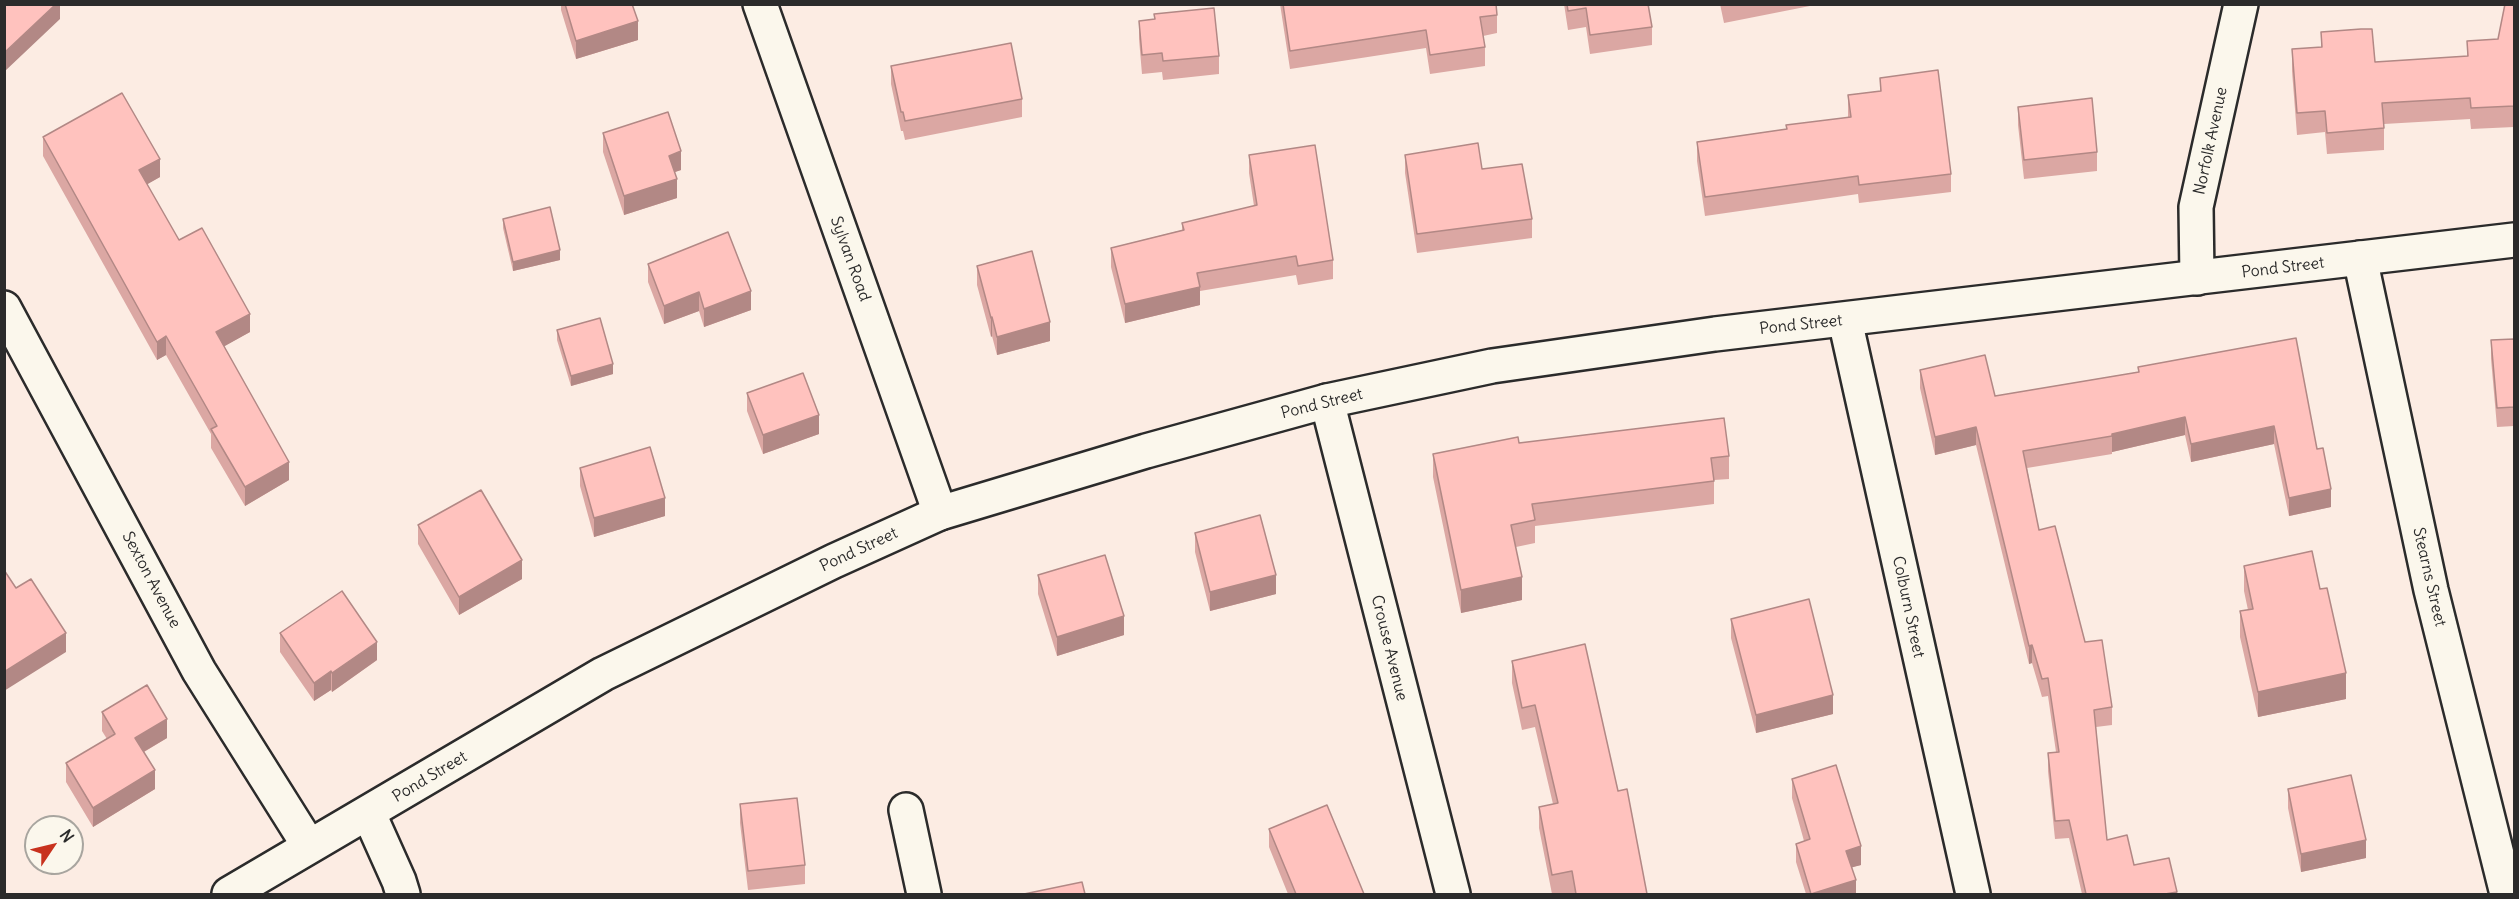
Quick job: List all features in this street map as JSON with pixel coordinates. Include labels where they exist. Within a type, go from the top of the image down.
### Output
[{"type":"street","name":"Sylvan Road","points":[[760,4],[940,513]]},
{"type":"street","name":"Norfolk Avenue","points":[[2197,278],[2196,207],[2241,4]]},
{"type":"street","name":"Pond Street","points":[[229,894],[309,846],[369,814],[603,674],[834,561],[940,513],[1124,457],[1327,401],[1492,366],[1715,334],[2514,240]]},
{"type":"street","name":"Stearns Street","points":[[2360,258],[2431,590],[2506,894]]},
{"type":"street","name":"Sexton Avenue","points":[[4,308],[199,671],[309,846]]},
{"type":"street","name":"Colburn Street","points":[[1845,320],[1973,894]]},
{"type":"street","name":"Crouse Avenue","points":[[1327,401],[1453,894]]},
{"type":"street","points":[[906,810],[924,894]]},
{"type":"street","points":[[369,814],[403,894]]},
{"type":"building","points":[[4,4],[56,4],[4,53]]},
{"type":"building","points":[[565,4],[632,4],[638,21],[576,41]]},
{"type":"building","points":[[1283,4],[1496,4],[1497,15],[1480,17],[1485,47],[1430,55],[1426,30],[1290,51]]},
{"type":"building","points":[[1567,4],[1648,4],[1652,27],[1590,35],[1586,8],[1568,11]]},
{"type":"building","points":[[2505,4],[2514,4],[2514,106],[2471,108],[2470,98],[2382,103],[2384,128],[2327,133],[2325,111],[2297,113],[2292,49],[2322,47],[2321,32],[2372,29],[2375,62],[2468,56],[2467,41],[2498,39]]},
{"type":"building","points":[[1214,8],[1219,56],[1163,61],[1162,53],[1142,55],[1139,21],[1155,19],[1154,14]]},
{"type":"building","points":[[1011,43],[1022,99],[905,121],[891,66]]},
{"type":"building","points":[[1938,70],[1951,174],[1859,185],[1858,176],[1705,197],[1697,142],[1787,129],[1786,125],[1851,117],[1848,95],[1881,91],[1880,78]]},
{"type":"building","points":[[122,93],[160,159],[139,170],[179,240],[202,228],[250,314],[216,332],[289,462],[245,487],[211,429],[217,426],[166,336],[157,342],[43,137]]},
{"type":"building","points":[[2092,98],[2097,152],[2024,160],[2018,107]]},
{"type":"building","points":[[668,112],[681,151],[669,156],[677,179],[624,196],[603,133]]},
{"type":"building","points":[[1478,143],[1482,169],[1522,164],[1532,219],[1417,234],[1405,155]]},
{"type":"building","points":[[1315,145],[1333,260],[1298,266],[1296,256],[1197,273],[1200,287],[1125,304],[1111,248],[1184,230],[1182,223],[1257,205],[1249,155]]},
{"type":"building","points":[[550,207],[560,250],[513,262],[503,219]]},
{"type":"building","points":[[728,232],[751,291],[704,309],[699,292],[664,306],[648,264]]},
{"type":"building","points":[[1032,251],[1050,322],[997,337],[977,266]]},
{"type":"building","points":[[600,318],[613,364],[571,376],[557,330]]},
{"type":"building","points":[[2296,338],[2317,449],[2323,448],[2331,489],[2289,498],[2274,426],[2191,444],[2185,417],[2112,434],[2112,436],[2023,451],[2039,530],[2055,526],[2085,642],[2102,640],[2112,707],[2094,710],[2107,840],[2127,835],[2134,865],[2169,858],[2177,892],[2086,894],[2069,820],[2055,821],[2048,753],[2059,752],[2048,678],[2042,679],[2032,645],[2029,646],[1976,427],[1935,437],[1920,370],[1985,355],[1995,396],[2139,372],[2138,367]]},
{"type":"building","points":[[2514,339],[2514,407],[2497,408],[2491,340]]},
{"type":"building","points":[[803,373],[819,415],[763,435],[747,393]]},
{"type":"building","points":[[1724,418],[1729,456],[1711,458],[1714,481],[1532,504],[1535,520],[1511,525],[1522,577],[1461,590],[1433,454],[1518,437],[1519,443]]},
{"type":"building","points":[[650,447],[665,498],[594,518],[580,468]]},
{"type":"building","points":[[481,490],[522,560],[459,597],[418,525]]},
{"type":"building","points":[[1260,515],[1276,575],[1210,592],[1195,533]]},
{"type":"building","points":[[2312,551],[2320,589],[2327,588],[2346,673],[2258,692],[2240,611],[2253,609],[2244,566]]},
{"type":"building","points":[[1105,555],[1124,616],[1057,637],[1038,575]]},
{"type":"building","points":[[4,570],[16,588],[31,579],[66,633],[4,672]]},
{"type":"building","points":[[342,591],[377,642],[314,683],[280,633]]},
{"type":"building","points":[[1809,599],[1833,695],[1756,715],[1731,619]]},
{"type":"building","points":[[1585,644],[1618,791],[1627,789],[1647,894],[1576,894],[1572,871],[1552,875],[1539,807],[1558,803],[1535,705],[1522,708],[1512,661]]},
{"type":"building","points":[[147,685],[167,719],[135,738],[155,770],[93,808],[66,763],[115,734],[102,712]]},
{"type":"building","points":[[1836,765],[1861,846],[1846,851],[1856,880],[1811,894],[1796,844],[1810,839],[1792,779]]},
{"type":"building","points":[[2351,775],[2366,840],[2301,854],[2288,789]]},
{"type":"building","points":[[797,798],[805,865],[748,871],[740,804]]},
{"type":"building","points":[[1327,805],[1364,894],[1296,894],[1269,829]]},
{"type":"building","points":[[1082,882],[1085,894],[1024,894]]}]
